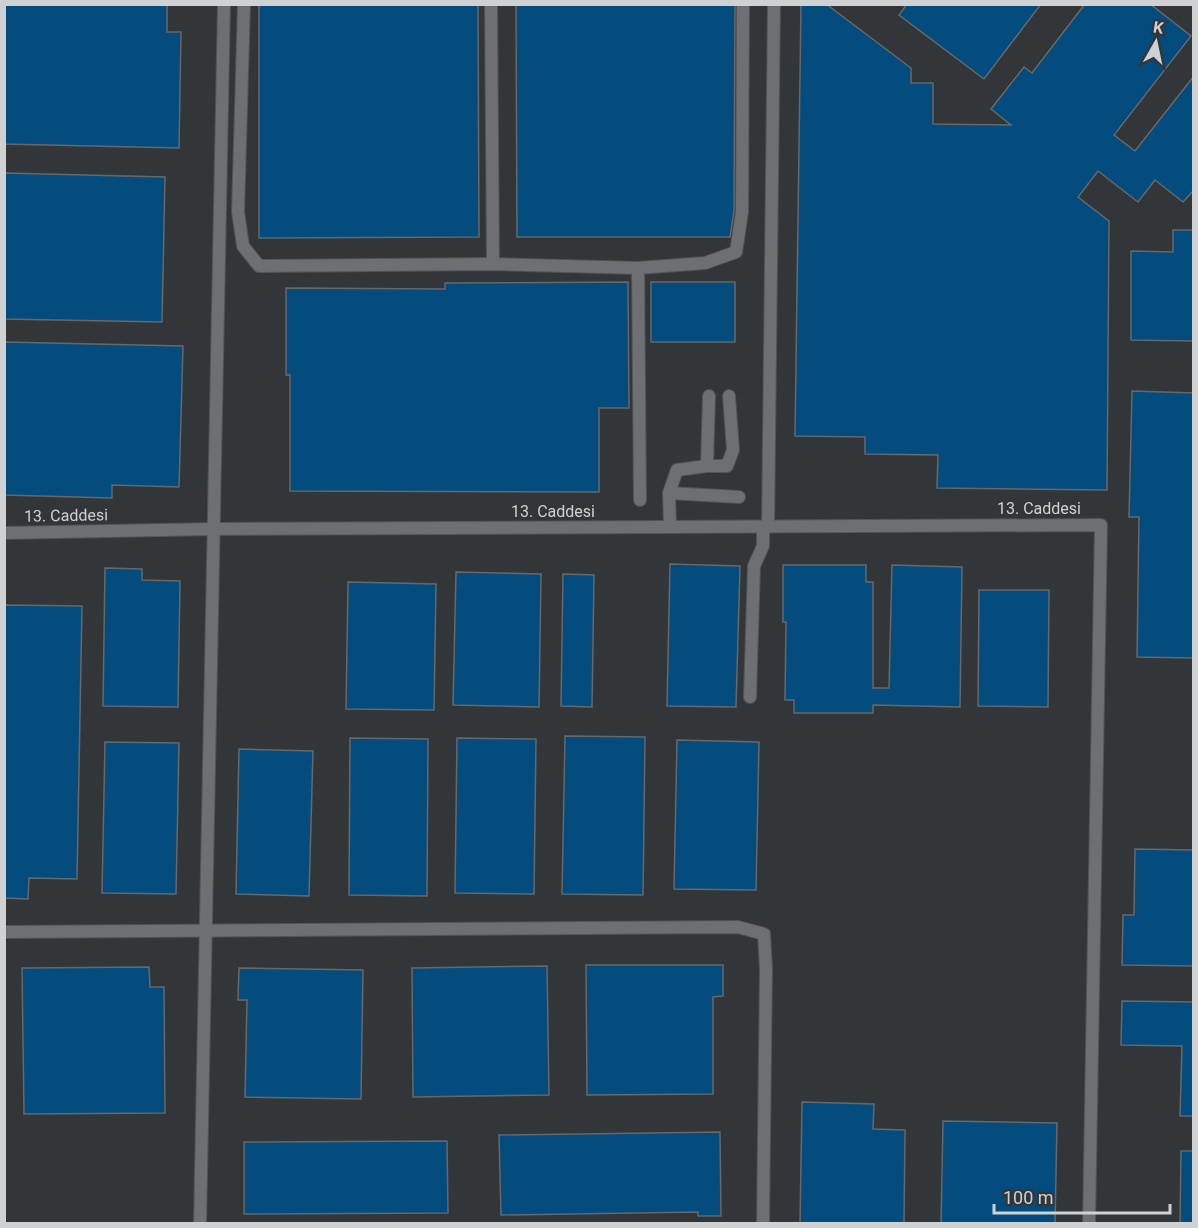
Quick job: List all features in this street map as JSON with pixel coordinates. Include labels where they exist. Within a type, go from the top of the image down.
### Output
[{"type":"street","points":[[200,1224],[224,4]]},
{"type":"street","points":[[244,4],[238,212],[243,246],[259,266],[493,264],[638,268],[705,262],[736,252],[742,212],[743,4]]},
{"type":"street","points":[[491,4],[493,264]]},
{"type":"street","points":[[750,697],[754,566],[763,546],[766,527],[774,4]]},
{"type":"street","points":[[638,268],[640,500]]},
{"type":"street","points":[[707,466],[709,396]]},
{"type":"street","points":[[670,527],[669,493],[677,470],[727,466],[733,450],[729,396]]},
{"type":"street","points":[[669,493],[739,497]]},
{"type":"street","name":"13. Caddesi","points":[[4,533],[213,529],[1101,525],[1089,1224]]},
{"type":"street","points":[[4,932],[738,927],[764,934],[766,969],[763,1224]]},
{"type":"building","points":[[4,4],[167,4],[167,32],[181,32],[179,148],[4,144]]},
{"type":"building","points":[[259,4],[478,4],[479,237],[259,238]]},
{"type":"building","points":[[516,4],[735,4],[734,211],[730,237],[517,237]]},
{"type":"building","points":[[801,4],[826,4],[911,68],[911,83],[933,83],[933,124],[1011,125],[991,109],[1024,67],[1032,73],[1085,4],[1150,4],[1191,36],[1114,135],[1135,151],[1194,76],[1194,190],[1183,202],[1155,180],[1138,202],[1098,171],[1078,197],[1109,221],[1107,490],[937,488],[938,455],[865,454],[865,437],[795,436]]},
{"type":"building","points":[[907,4],[1041,4],[984,79],[899,15]]},
{"type":"building","points":[[4,173],[165,177],[162,322],[4,319]]},
{"type":"building","points":[[1173,230],[1194,230],[1194,341],[1131,340],[1131,251],[1173,252]]},
{"type":"building","points":[[628,282],[629,408],[599,408],[599,492],[290,491],[290,375],[286,375],[286,288],[445,289],[445,283]]},
{"type":"building","points":[[651,282],[735,282],[735,342],[651,342]]},
{"type":"building","points":[[4,342],[183,346],[179,487],[112,485],[112,498],[4,495]]},
{"type":"building","points":[[1132,391],[1194,393],[1194,658],[1137,657],[1139,517],[1129,517]]},
{"type":"building","points":[[670,564],[740,566],[736,707],[667,706]]},
{"type":"building","points":[[783,565],[866,565],[866,582],[873,582],[873,688],[889,688],[892,565],[962,567],[960,707],[873,705],[873,713],[794,713],[794,700],[785,700],[786,622],[783,622]]},
{"type":"building","points":[[105,568],[142,569],[142,580],[180,581],[178,707],[103,706]]},
{"type":"building","points":[[456,572],[541,574],[539,707],[453,705]]},
{"type":"building","points":[[563,574],[594,575],[592,707],[561,706]]},
{"type":"building","points":[[348,582],[436,584],[434,710],[346,709]]},
{"type":"building","points":[[979,590],[1049,590],[1048,707],[978,706]]},
{"type":"building","points":[[4,605],[82,606],[77,879],[29,878],[28,899],[4,898]]},
{"type":"building","points":[[565,736],[645,737],[643,895],[562,894]]},
{"type":"building","points":[[350,738],[428,739],[427,896],[349,895]]},
{"type":"building","points":[[457,738],[536,739],[534,894],[455,893]]},
{"type":"building","points":[[677,740],[759,742],[756,890],[674,889]]},
{"type":"building","points":[[105,742],[179,743],[176,894],[102,893]]},
{"type":"building","points":[[239,749],[313,751],[309,896],[236,894]]},
{"type":"building","points":[[1135,849],[1194,850],[1194,966],[1122,965],[1123,915],[1134,915]]},
{"type":"building","points":[[586,965],[723,965],[723,996],[713,997],[713,1094],[587,1095]]},
{"type":"building","points":[[547,966],[549,1095],[413,1097],[412,968]]},
{"type":"building","points":[[149,967],[150,987],[164,987],[165,1113],[24,1114],[22,968]]},
{"type":"building","points":[[239,968],[363,970],[361,1099],[245,1097],[247,1000],[238,1000]]},
{"type":"building","points":[[1122,1001],[1194,1002],[1194,1116],[1180,1116],[1182,1046],[1121,1045]]},
{"type":"building","points":[[802,1102],[874,1104],[873,1129],[905,1130],[904,1224],[800,1224]]},
{"type":"building","points":[[943,1121],[1057,1123],[1055,1224],[941,1224]]},
{"type":"building","points":[[720,1132],[721,1216],[698,1216],[698,1212],[501,1215],[499,1135]]},
{"type":"building","points":[[447,1141],[448,1213],[244,1214],[244,1142]]},
{"type":"building","points":[[1181,1151],[1194,1151],[1194,1224],[1180,1224]]}]
